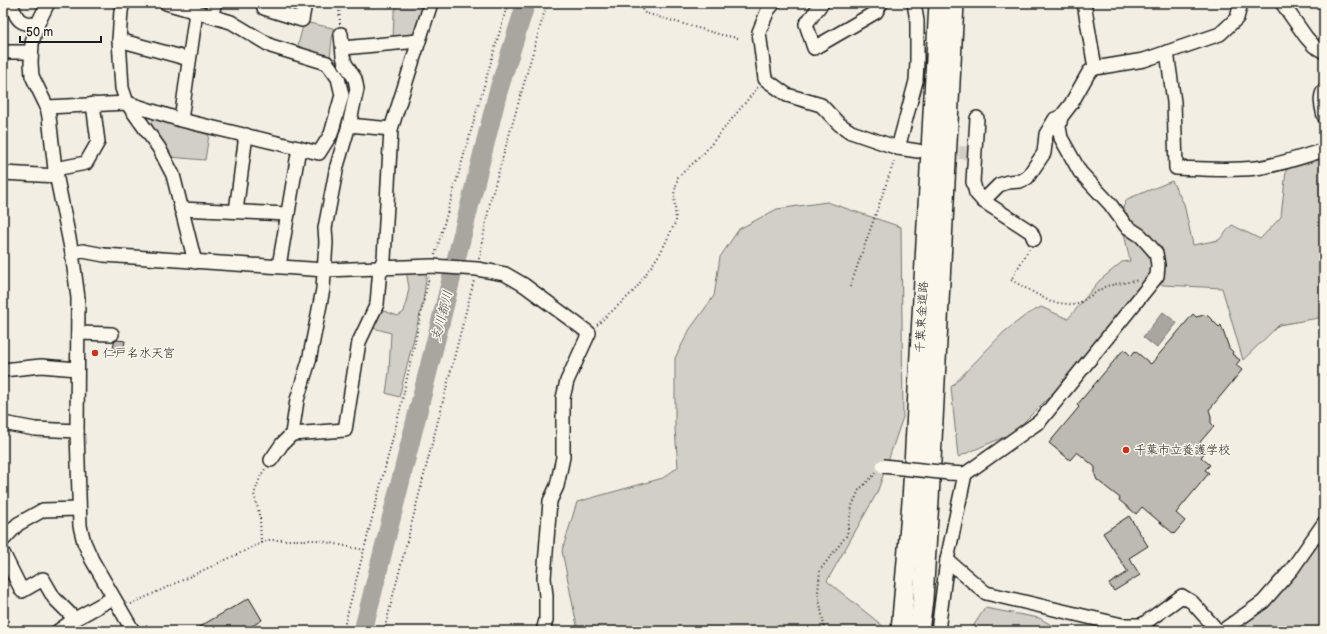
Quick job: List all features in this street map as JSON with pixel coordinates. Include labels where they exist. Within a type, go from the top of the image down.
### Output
[{"type":"highway","name":"千葉東金道路","points":[[901,631],[912,502],[939,3]]},
{"type":"highway","name":"千葉東金道路","points":[[919,631],[923,599],[929,492],[954,3]]},
{"type":"street","points":[[8,3],[11,5],[17,17],[21,21],[37,25]]},
{"type":"street","points":[[48,3],[37,25],[31,52],[32,76],[46,107],[56,172],[72,253],[78,298],[77,431],[80,526],[84,542],[92,560],[138,628]]},
{"type":"street","points":[[123,3],[119,40],[122,88],[127,103],[159,148],[173,175],[195,262]]},
{"type":"street","points":[[46,107],[127,103],[181,120],[319,153],[331,134],[342,95],[338,78],[327,63],[271,46],[231,22],[166,3]]},
{"type":"street","points":[[211,16],[215,3]]},
{"type":"street","points":[[266,3],[264,8],[302,20],[305,3]]},
{"type":"street","points":[[292,434],[345,430],[359,342],[377,304],[380,268],[384,259],[391,129],[431,3]]},
{"type":"street","points":[[774,3],[768,10],[758,32],[765,79],[787,95],[821,104],[839,124],[851,132],[898,148],[918,151]]},
{"type":"street","points":[[822,3],[806,24],[814,48],[876,12],[881,3]]},
{"type":"street","points":[[898,148],[916,81],[918,61],[917,21],[914,3]]},
{"type":"street","points":[[1084,3],[1095,68]]},
{"type":"street","points":[[883,466],[965,474],[1040,421],[1157,276],[1158,265],[1156,253],[1141,236],[1126,226],[1110,204],[1080,172],[1061,138],[1059,127],[1061,118],[1071,104],[1089,72],[1095,68],[1144,60],[1220,34],[1237,18],[1241,3]]},
{"type":"street","points":[[1282,3],[1306,37],[1314,46],[1324,52]]},
{"type":"street","points":[[181,120],[196,12]]},
{"type":"street","points":[[272,460],[282,444],[292,434],[297,400],[309,361],[324,289],[324,228],[337,166],[349,125],[357,89],[355,79],[345,63],[341,34]]},
{"type":"street","points":[[119,40],[189,58]]},
{"type":"street","points":[[343,48],[418,41]]},
{"type":"street","points":[[3,52],[31,52]]},
{"type":"street","points":[[1167,52],[1174,102],[1176,168],[1227,170],[1257,168],[1324,150]]},
{"type":"street","points":[[1324,90],[1321,94],[1324,116]]},
{"type":"street","points":[[3,173],[56,172],[86,163],[98,142],[93,104]]},
{"type":"street","points":[[977,118],[973,182],[976,192],[983,201],[1031,232],[1034,239]]},
{"type":"street","points":[[983,201],[999,184],[1020,181],[1027,178],[1044,153],[1046,134],[1055,119],[1061,118]]},
{"type":"street","points":[[349,125],[391,129]]},
{"type":"street","points":[[236,211],[246,135]]},
{"type":"street","points":[[279,266],[299,148]]},
{"type":"street","points":[[181,208],[288,214]]},
{"type":"street","points":[[72,253],[83,251],[104,255],[325,270],[432,266],[477,269],[505,274],[515,279],[589,333],[567,382],[563,398],[563,457],[557,486],[550,501],[544,578],[546,620],[543,631]]},
{"type":"street","points":[[78,332],[112,334]]},
{"type":"street","points":[[3,370],[41,366],[77,369]]},
{"type":"street","points":[[3,423],[35,429],[77,431]]},
{"type":"street","points":[[938,631],[947,560],[965,474]]},
{"type":"street","points":[[3,540],[18,524],[43,510],[79,509]]},
{"type":"street","points":[[1222,631],[1263,602],[1292,569],[1324,523]]},
{"type":"street","points":[[3,553],[22,591],[43,579],[54,598],[75,619]]},
{"type":"street","points":[[947,560],[986,593],[1122,625],[1142,625],[1182,596],[1192,602],[1218,631]]},
{"type":"street","points":[[58,631],[75,619],[121,604]]},
{"type":"path","points":[[339,3],[341,34]]},
{"type":"path","points":[[343,631],[400,410],[432,266],[508,3]]},
{"type":"path","points":[[384,631],[463,318],[477,269],[490,202],[548,3]]},
{"type":"path","points":[[637,3],[645,13],[738,38]]},
{"type":"path","points":[[589,333],[635,290],[661,252],[676,221],[674,194],[678,177],[704,153],[765,79]]},
{"type":"path","points":[[850,287],[898,148]]},
{"type":"path","points":[[1034,239],[1011,280],[1051,302],[1076,305],[1106,286],[1157,276]]},
{"type":"path","points":[[261,543],[260,517],[254,494],[261,475],[272,460]]},
{"type":"path","points":[[825,631],[818,593],[820,570],[847,535],[852,506],[859,490],[883,466]]},
{"type":"path","points":[[121,604],[268,540],[317,540],[364,550]]},
{"type":"path","points":[[121,604],[127,599]]},
{"type":"path","points":[[138,628],[148,631]]},
{"type":"shaded area","points":[[398,3],[410,3],[425,9],[417,33],[412,38],[393,39],[394,13]]},
{"type":"shaded area","points":[[304,22],[333,28],[330,60],[297,49]]},
{"type":"shaded area","points":[[154,119],[209,135],[205,160],[169,157],[148,127]]},
{"type":"shaded area","points":[[1321,151],[1324,152],[1324,317],[1279,325],[1243,360],[1222,288],[1144,284],[1069,378],[1013,433],[958,457],[951,387],[1004,332],[1026,315],[1041,307],[1068,319],[1099,281],[1122,262],[1130,261],[1120,215],[1127,199],[1172,181],[1184,204],[1193,245],[1219,240],[1232,225],[1260,239],[1281,217],[1286,170]]},
{"type":"shaded area","points":[[827,202],[901,227],[903,417],[877,493],[827,581],[889,631],[578,631],[562,551],[577,502],[663,478],[678,467],[675,429],[675,358],[690,329],[714,296],[720,257],[739,229],[777,209]]},
{"type":"shaded area","points":[[406,270],[427,271],[423,302],[399,397],[386,393],[389,372],[391,333],[370,327],[381,310],[398,316],[404,312],[409,288]]},
{"type":"shaded area","points":[[1163,312],[1177,323],[1157,348],[1143,337]]},
{"type":"shaded area","points":[[1324,539],[1324,631],[1146,631],[1150,626],[1228,629],[1262,606]]},
{"type":"shaded area","points":[[985,608],[1039,618],[1062,631],[970,631]]},
{"type":"building","points":[[1193,314],[1196,317],[1204,315],[1208,316],[1219,327],[1221,325],[1229,348],[1233,352],[1232,354],[1240,360],[1236,365],[1242,370],[1209,410],[1211,423],[1214,426],[1200,442],[1208,449],[1201,457],[1210,465],[1205,470],[1209,473],[1176,513],[1185,521],[1174,534],[1142,507],[1136,514],[1119,500],[1120,498],[1097,480],[1095,475],[1095,467],[1077,452],[1070,460],[1049,443],[1079,407],[1077,405],[1124,349],[1131,356],[1135,351],[1151,364]]},
{"type":"building","points":[[117,340],[125,341],[123,353],[113,351],[114,342]]},
{"type":"building","points":[[1129,516],[1148,546],[1129,558],[1140,575],[1114,591],[1109,584],[1128,572],[1103,533]]},
{"type":"building","points":[[249,598],[262,620],[244,631],[192,631]]},
{"type":"waterway","name":"支川都川","points":[[363,631],[498,92],[526,3]]},
{"type":"tunnel","points":[[940,152],[975,153]]},
{"type":"place","name":"仁戸名水天宮","points":[[95,353]]},
{"type":"place","name":"千葉市立養護学校","points":[[1126,450]]}]
